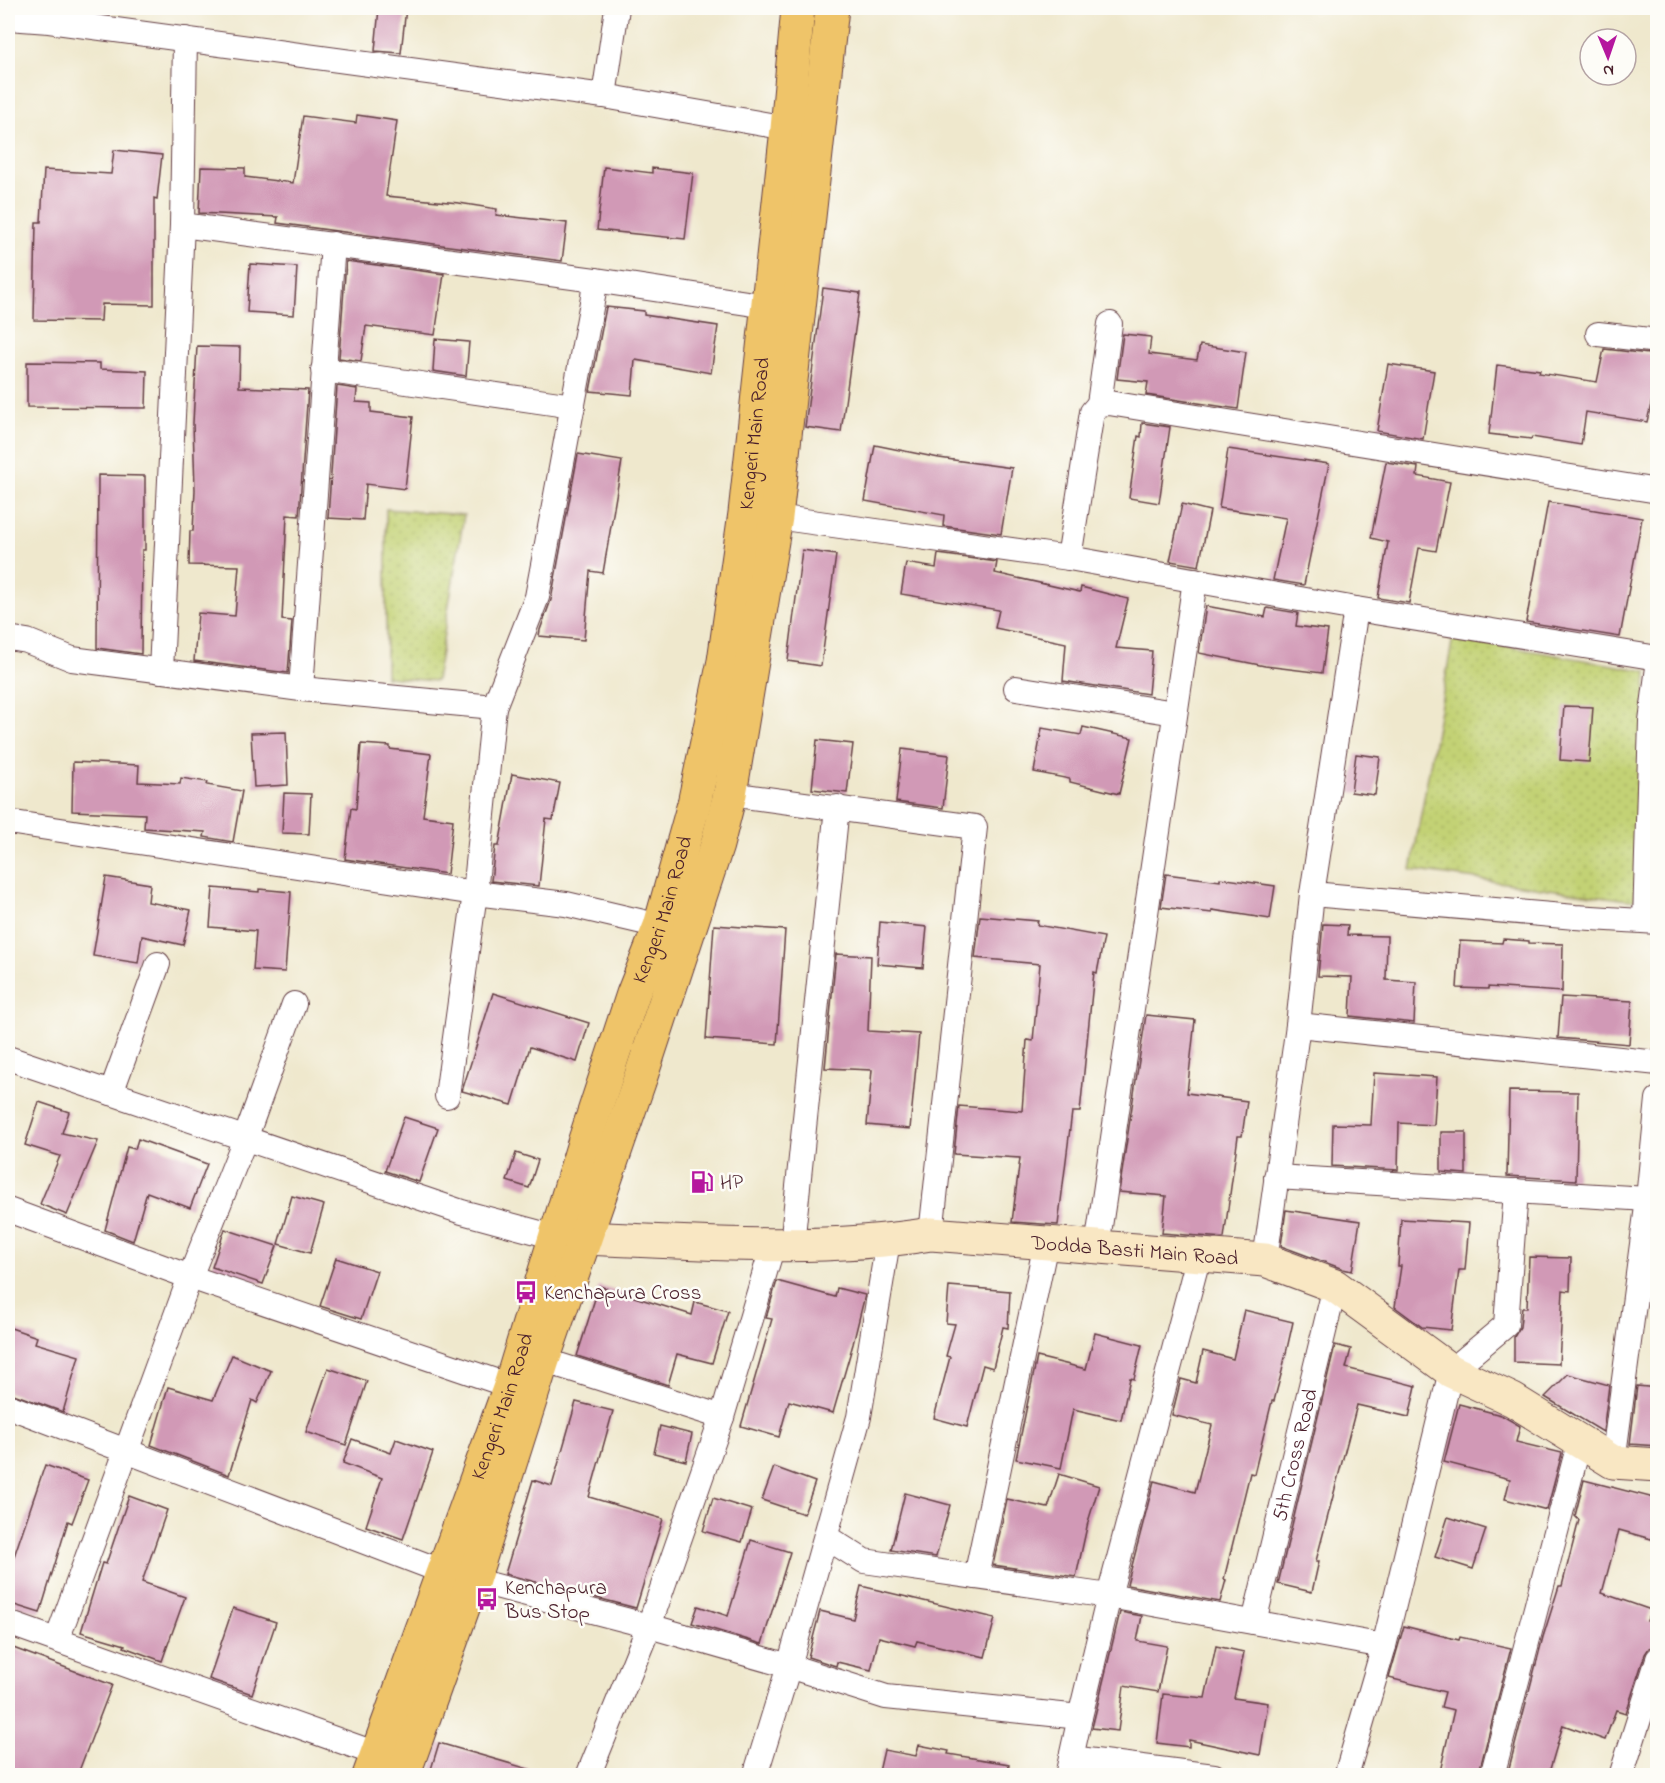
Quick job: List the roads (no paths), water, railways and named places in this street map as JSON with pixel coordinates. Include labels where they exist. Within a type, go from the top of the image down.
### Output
[{"type":"main road","name":"Kengeri Main Road","points":[[403,1776],[510,1386],[571,1238],[689,933],[717,845],[730,794],[776,517],[803,131],[798,8]]},
{"type":"main road","name":"Kengeri Main Road","points":[[373,1765],[459,1576],[543,1360],[571,1238],[633,994],[660,926],[694,804],[724,661],[745,513],[767,306],[803,131],[832,8]]},
{"type":"street","points":[[604,96],[617,8]]},
{"type":"street","points":[[8,18],[49,21],[604,96],[803,131]]},
{"type":"street","points":[[161,671],[182,225],[185,39]]},
{"type":"street","points":[[182,225],[595,280],[767,306]]},
{"type":"street","points":[[301,690],[333,244]]},
{"type":"street","points":[[447,1096],[476,893],[494,707],[537,597],[595,280]]},
{"type":"street","points":[[1069,558],[1092,411],[1099,404],[1110,324]]},
{"type":"street","points":[[1598,334],[1658,341]]},
{"type":"street","points":[[323,370],[573,406]]},
{"type":"street","points":[[1099,404],[1121,405],[1658,491]]},
{"type":"street","points":[[776,517],[1069,558],[1356,609],[1658,658]]},
{"type":"street","points":[[1097,1247],[1195,580]]},
{"type":"street","points":[[1265,1260],[1298,1025],[1312,894],[1356,609]]},
{"type":"street","points":[[8,638],[27,641],[72,659],[301,690],[494,707]]},
{"type":"street","points":[[1312,894],[1651,922],[1652,722],[1658,667]]},
{"type":"street","points":[[1016,688],[1175,713]]},
{"type":"street","points":[[730,794],[975,827],[931,1234]]},
{"type":"street","points":[[588,1776],[649,1626],[783,1245],[837,807]]},
{"type":"street","points":[[8,822],[476,893],[566,904],[660,926]]},
{"type":"street","points":[[111,1094],[158,964]]},
{"type":"street","points":[[57,1640],[190,1277],[245,1138],[294,1004]]},
{"type":"street","points":[[1298,1025],[1658,1063]]},
{"type":"street","points":[[8,1058],[462,1212],[571,1238]]},
{"type":"street","points":[[1613,1462],[1648,1199],[1658,1099]]},
{"type":"street","points":[[1276,1177],[1648,1199]]},
{"type":"street","points":[[1346,1776],[1384,1646],[1451,1371],[1506,1325],[1516,1191]]},
{"type":"street","points":[[8,1210],[190,1277],[510,1386]]},
{"type":"street","name":"Dodda Basti Main Road","points":[[571,1238],[783,1245],[888,1241],[931,1234],[1265,1260],[1335,1286],[1451,1371],[1513,1400],[1613,1462],[1658,1465]]},
{"type":"street","points":[[755,1776],[789,1666],[859,1417],[888,1241]]},
{"type":"street","points":[[976,1577],[1046,1243]]},
{"type":"street","points":[[1199,1255],[1109,1596],[1069,1767],[1214,1776]]},
{"type":"street","name":"5th Cross Road","points":[[1254,1622],[1335,1286]]},
{"type":"street","points":[[543,1360],[722,1417]]},
{"type":"street","points":[[8,1406],[459,1576],[649,1626],[789,1666],[886,1697],[1080,1717]]},
{"type":"street","points":[[1492,1776],[1580,1440]]},
{"type":"street","points":[[826,1537],[864,1561],[1109,1596],[1384,1646]]},
{"type":"street","points":[[8,1623],[57,1640],[373,1765]]},
{"type":"street","points":[[1621,1776],[1658,1659]]},
{"type":"place","name":"HP","points":[[702,1182]]},
{"type":"place","name":"Kenchapura Cross","points":[[526,1292]]},
{"type":"place","name":"Kenchapura Bus Stop","points":[[487,1599]]}]
